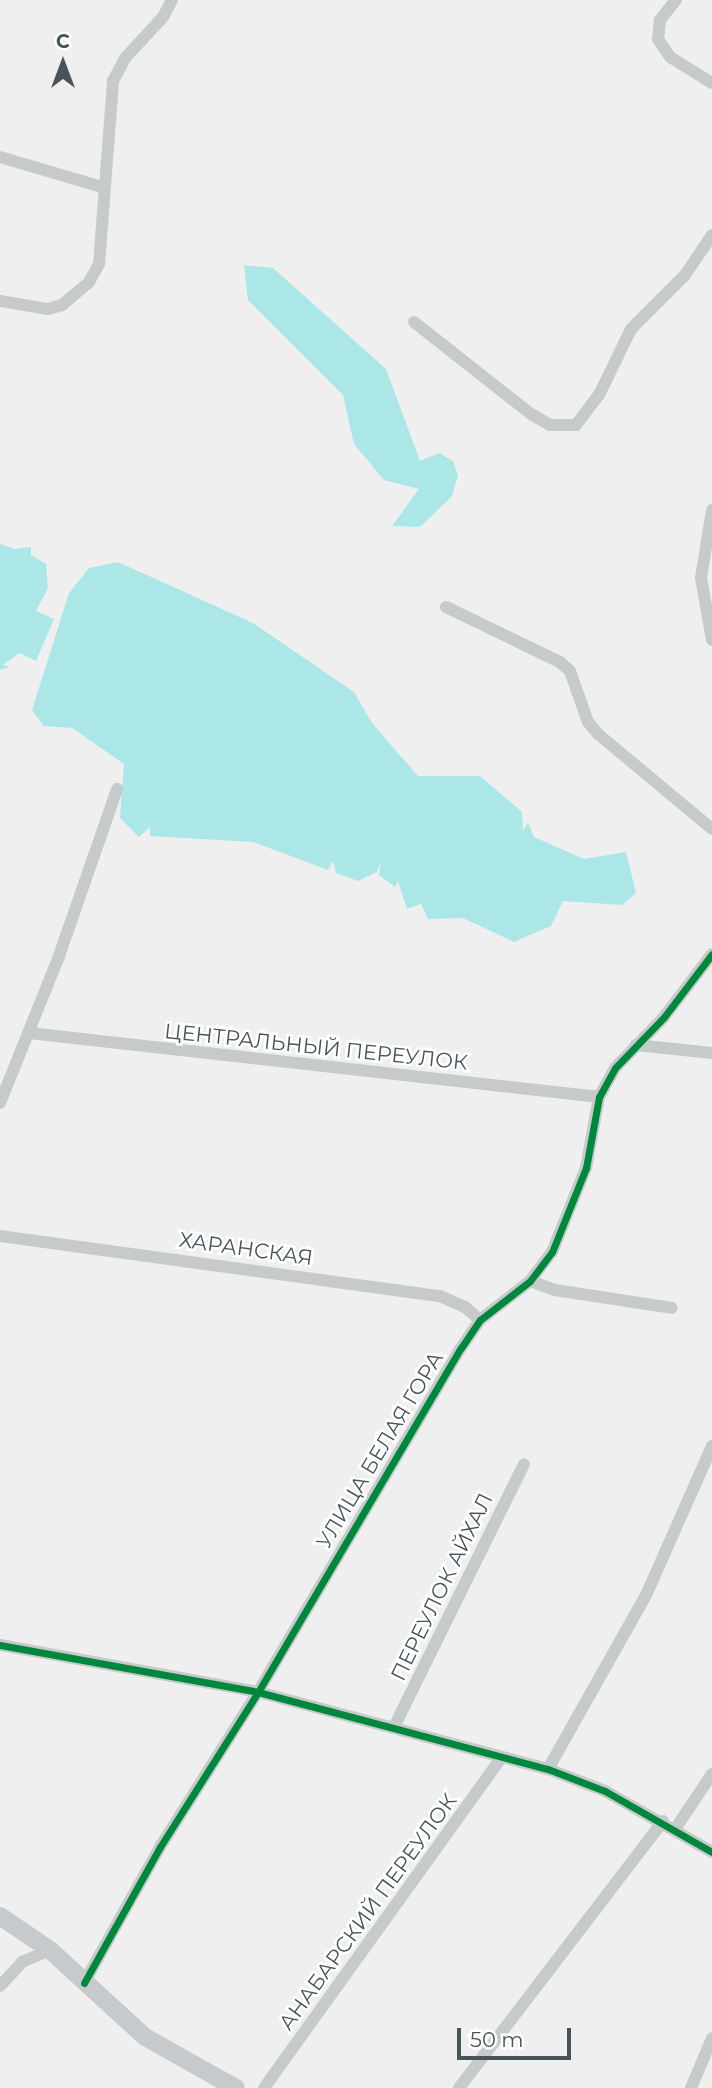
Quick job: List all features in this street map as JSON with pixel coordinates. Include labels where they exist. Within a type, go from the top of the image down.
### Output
[{"type":"street","points":[[0,301],[48,309],[62,305],[89,282],[99,264],[113,81],[172,0]]},
{"type":"street","points":[[676,0],[657,31],[662,48],[712,83]]},
{"type":"street","points":[[0,157],[105,188]]},
{"type":"street","points":[[414,322],[531,414],[550,425],[576,425],[599,396],[631,329],[685,275],[712,235]]},
{"type":"street","points":[[712,510],[701,578],[712,640]]},
{"type":"street","points":[[446,607],[560,662],[576,682],[593,728],[712,830]]},
{"type":"street","points":[[0,1103],[29,1033],[117,789]]},
{"type":"street","name":"УЛИЦА БЕЛАЯ ГОРА","points":[[84,1983],[160,1847],[258,1692],[480,1320],[530,1281],[552,1252],[573,1206],[586,1168],[599,1097],[615,1068],[712,954]]},
{"type":"street","name":"ЦЕНТРАЛЬНЫЙ ПЕРЕУЛОК","points":[[29,1033],[599,1097]]},
{"type":"street","points":[[636,1045],[712,1053]]},
{"type":"street","name":"ХАРАНСКАЯ","points":[[0,1236],[440,1296],[465,1307],[480,1320]]},
{"type":"street","points":[[530,1281],[555,1290],[672,1308]]},
{"type":"street","points":[[548,1769],[647,1593],[712,1446]]},
{"type":"street","name":"ПЕРЕУЛОК АЙХАЛ","points":[[394,1727],[524,1464]]},
{"type":"street","points":[[0,1645],[258,1692],[548,1769],[663,1821],[712,1852]]},
{"type":"street","name":"АНАБАРСКИЙ ПЕРЕУЛОК","points":[[264,2088],[501,1758]]},
{"type":"street","points":[[675,1829],[712,1774]]},
{"type":"street","points":[[459,2088],[663,1821]]},
{"type":"street","points":[[0,1916],[50,1950],[145,2037],[236,2088]]},
{"type":"street","points":[[0,1986],[23,1962],[50,1950]]},
{"type":"street","points":[[691,2088],[712,2038]]},
{"type":"water","points":[[244,265],[273,268],[386,369],[420,461],[439,453],[453,461],[458,475],[452,496],[420,527],[392,526],[419,489],[384,480],[354,444],[343,395],[248,300]]},
{"type":"water","points":[[0,544],[15,549],[31,547],[31,555],[46,564],[48,588],[36,611],[54,619],[36,661],[19,653],[3,665],[10,667],[0,670]]},
{"type":"water","points":[[118,562],[253,623],[354,692],[372,723],[418,776],[480,776],[522,812],[523,831],[528,822],[534,837],[584,859],[626,852],[636,893],[622,905],[563,901],[551,926],[514,942],[463,918],[428,919],[421,904],[407,909],[398,881],[395,887],[379,875],[381,862],[377,872],[358,881],[336,873],[333,861],[328,870],[253,842],[150,836],[150,827],[139,837],[120,818],[124,764],[72,728],[44,726],[32,710],[69,593],[89,568]]},
{"type":"cycle path","points":[[84,1983],[160,1847],[258,1692],[461,1348],[480,1320],[530,1281],[552,1252],[586,1168],[599,1097],[615,1068],[664,1017],[712,954]]},
{"type":"cycle path","points":[[0,1645],[258,1692],[548,1769],[605,1791],[712,1852]]}]
